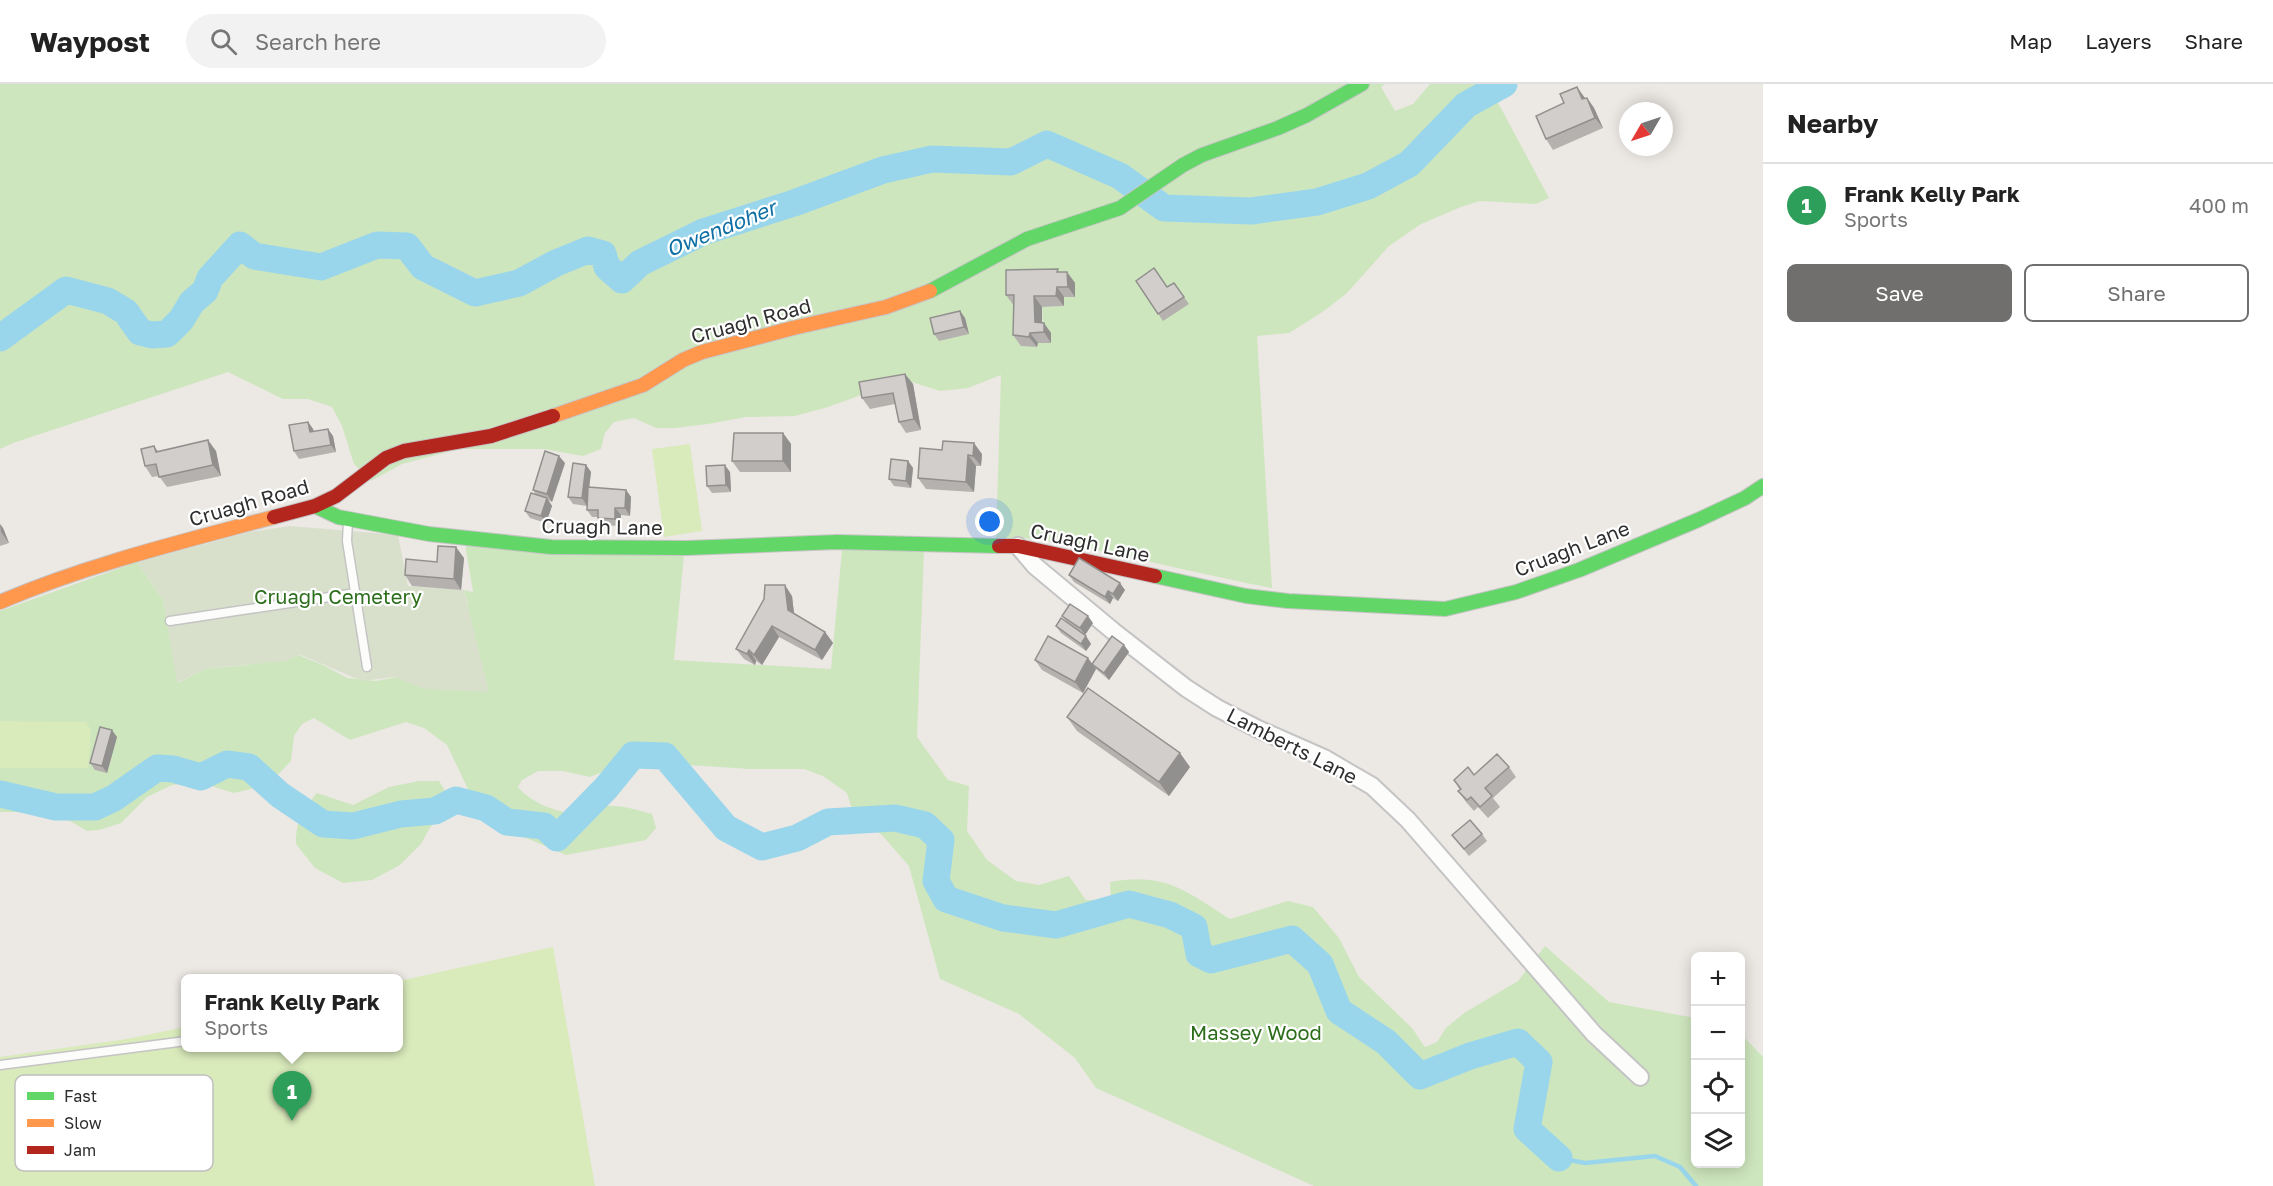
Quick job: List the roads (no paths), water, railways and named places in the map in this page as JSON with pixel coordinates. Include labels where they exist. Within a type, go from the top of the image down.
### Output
[{"type":"street","name":"Cruagh Road","points":[[0,602],[33,586],[112,559],[315,506],[336,496],[386,458],[405,451],[491,436],[515,429],[643,385],[683,360],[702,352],[886,307],[914,298],[946,284],[1027,239],[1120,208],[1183,165],[1202,155],[1278,128],[1307,115],[1362,84]]},
{"type":"street","name":"Cruagh Lane","points":[[315,506],[338,517],[429,534],[551,547],[687,548],[837,542],[1018,546],[1246,596],[1288,601],[1445,609],[1516,592],[1579,570],[1698,520],[1744,498],[1763,486]]},
{"type":"street","name":"Lamberts Lane","points":[[1018,546],[1035,566],[1186,688],[1217,708],[1324,758],[1372,786],[1408,820],[1594,1034],[1640,1077]]},
{"type":"lane","points":[[348,519],[347,541],[367,667]]},
{"type":"lane","points":[[170,621],[356,593]]},
{"type":"lane","points":[[0,1065],[181,1042]]},
{"type":"waterway","name":"Owendoher","points":[[0,338],[66,290],[108,301],[126,312],[140,332],[152,335],[167,334],[181,320],[192,302],[205,291],[210,278],[240,245],[254,256],[321,267],[377,245],[407,246],[423,267],[475,293],[519,283],[556,263],[588,250],[603,254],[607,267],[622,280],[640,263],[703,232],[794,203],[883,170],[932,159],[1011,162],[1047,144],[1120,176],[1164,208],[1251,211],[1317,202],[1368,186],[1409,164],[1466,105],[1504,84]]},
{"type":"waterway","points":[[0,794],[56,807],[95,807],[114,798],[157,768],[173,769],[201,777],[227,764],[249,767],[280,795],[323,824],[353,826],[401,814],[435,811],[456,800],[486,808],[507,822],[544,826],[557,838],[606,788],[633,755],[665,756],[726,828],[762,847],[797,838],[828,822],[895,818],[925,825],[941,840],[936,881],[946,899],[1003,918],[1056,925],[1129,904],[1170,915],[1194,927],[1199,954],[1211,960],[1292,939],[1320,964],[1339,1011],[1386,1042],[1420,1076],[1470,1056],[1518,1042],[1539,1062],[1527,1129],[1559,1158]]},
{"type":"waterway","points":[[1559,1158],[1585,1163],[1655,1156],[1680,1167],[1696,1186]]},
{"type":"place","name":"Frank Kelly Park","points":[[292,1121]]},
{"type":"park label","name":"Cruagh Cemetery","points":[[338,597]]},
{"type":"park label","name":"Massey Wood","points":[[1256,1033]]}]
